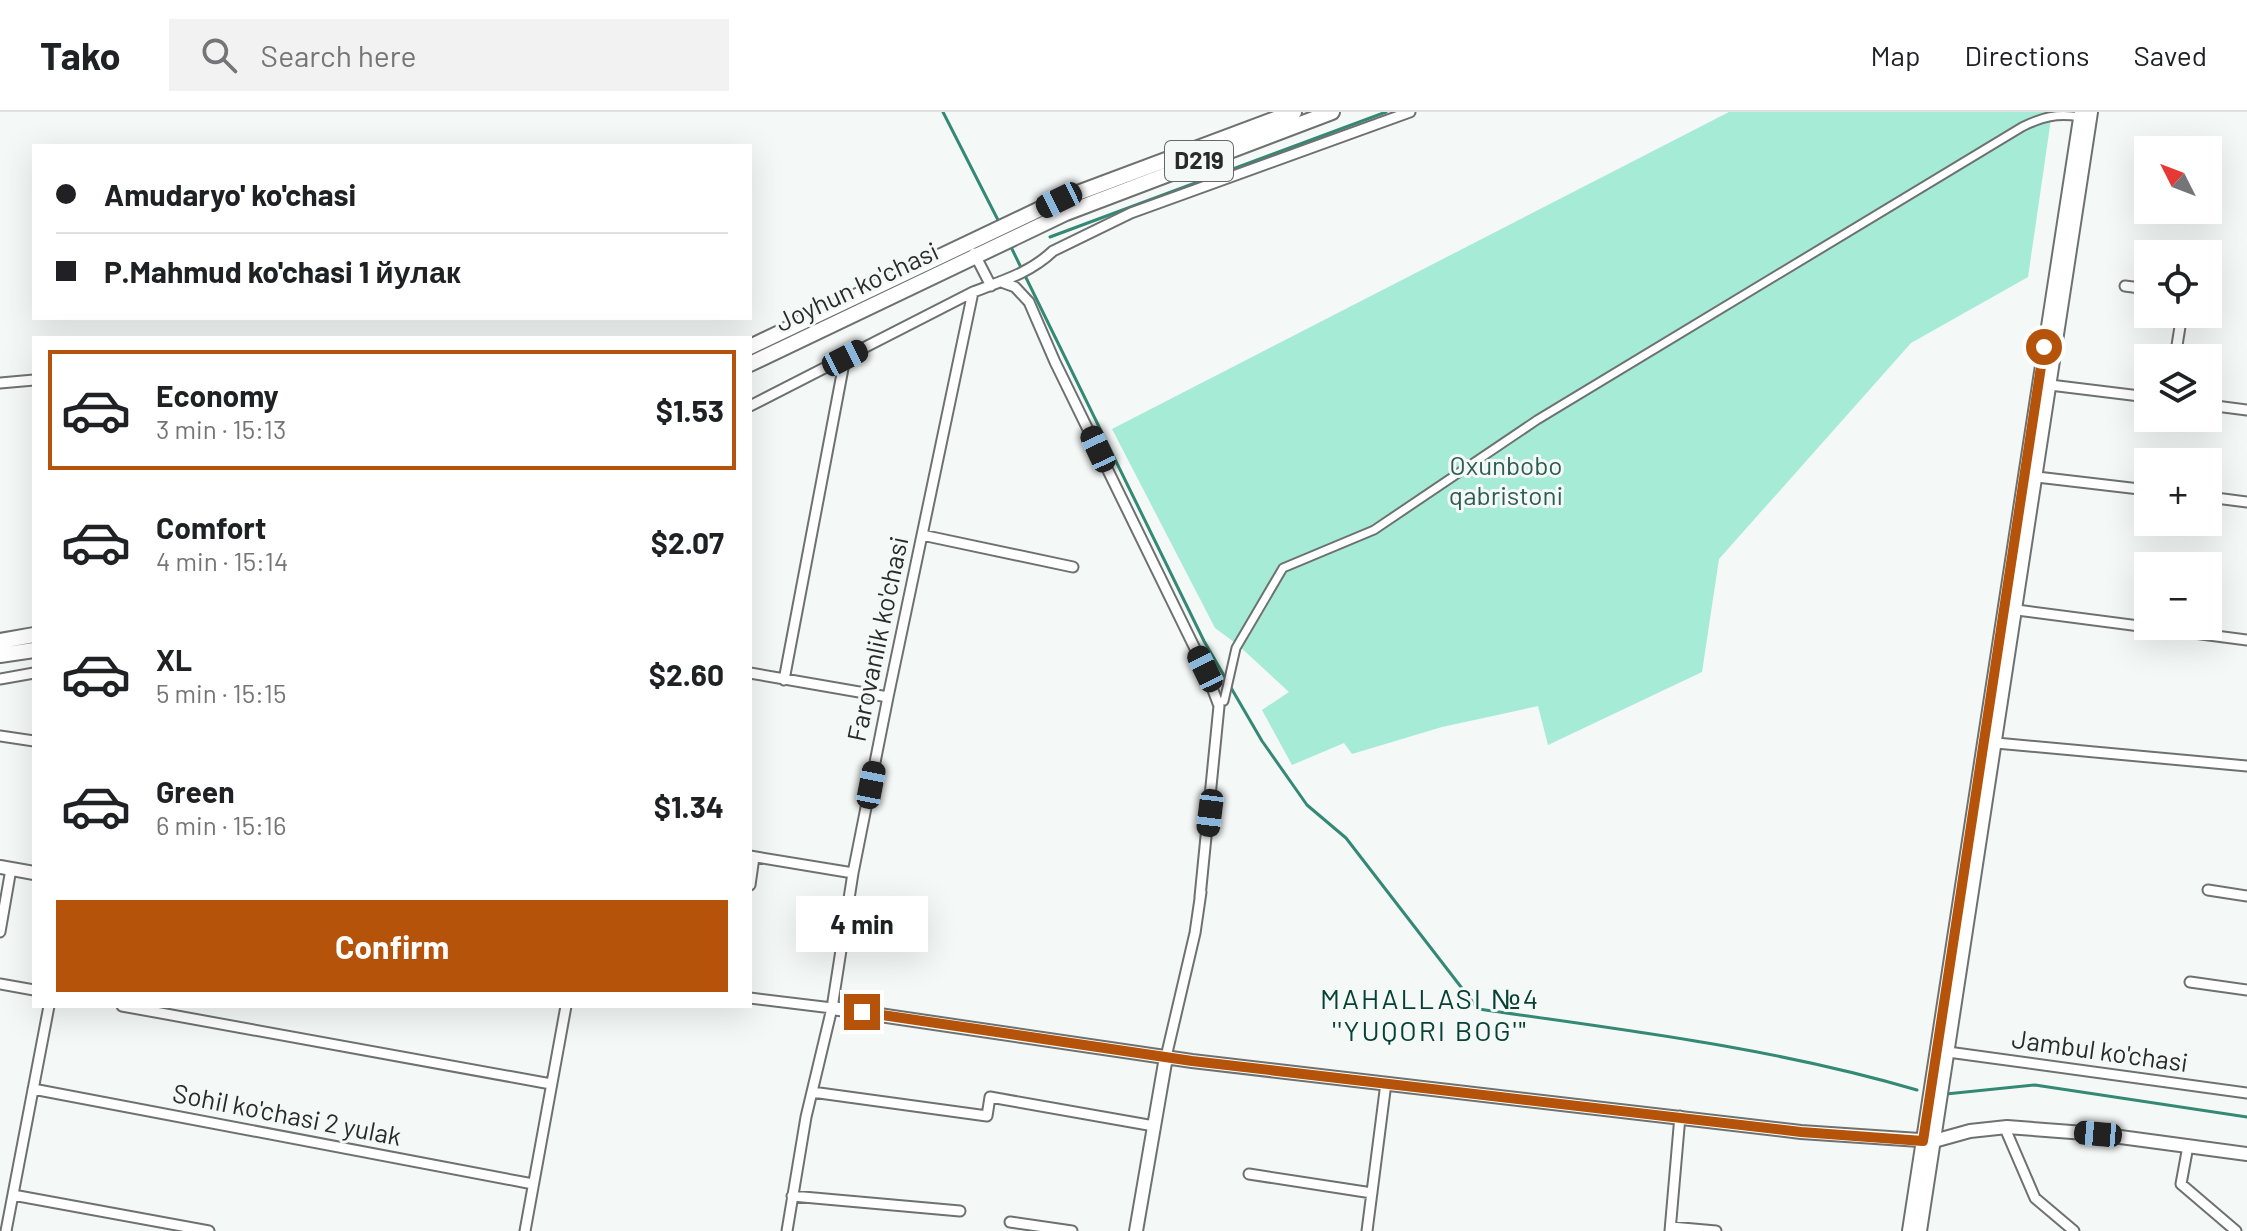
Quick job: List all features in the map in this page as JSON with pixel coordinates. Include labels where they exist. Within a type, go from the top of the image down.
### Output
[{"type":"main road","name":"D219","points":[[973,241],[1294,112]]},
{"type":"main road","name":"D219","points":[[981,255],[1063,206],[1332,112]]},
{"type":"main road","name":"Joyhun ko'chasi","points":[[752,346],[973,241]]},
{"type":"main road","name":"Joyhun ko'chasi","points":[[752,363],[981,255]]},
{"type":"main road","points":[[0,641],[32,635]]},
{"type":"main road","points":[[0,655],[32,650]]},
{"type":"street","name":"Joyhun ko'chasi","points":[[752,405],[973,292],[1004,283],[1043,261],[1053,251],[1131,213],[1410,112]]},
{"type":"street","points":[[1909,1231],[1945,1072],[1996,743],[2010,609],[2037,477],[2084,114]]},
{"type":"street","points":[[1920,1231],[1929,1141],[2084,114]]},
{"type":"street","points":[[1136,1231],[1166,1057],[1195,933],[1224,701],[1236,648],[1283,568],[1374,530],[1537,420],[2022,127],[2044,116],[2084,114]]},
{"type":"street","points":[[973,241],[991,286]]},
{"type":"street","points":[[1004,283],[1015,287],[1029,302],[1205,669],[1219,706],[1200,897]]},
{"type":"street","points":[[2125,286],[2134,287]]},
{"type":"street","name":"Farovanlik ko'chasi","points":[[787,1231],[812,1092],[832,1008],[853,873],[973,292]]},
{"type":"street","points":[[784,680],[845,358]]},
{"type":"street","points":[[0,383],[32,380]]},
{"type":"street","points":[[2050,385],[2134,395]]},
{"type":"street","points":[[2222,407],[2247,410]]},
{"type":"street","points":[[2037,477],[2134,488]]},
{"type":"street","points":[[2222,499],[2247,502]]},
{"type":"street","points":[[922,535],[1073,567]]},
{"type":"street","points":[[2010,609],[2247,640]]},
{"type":"street","points":[[0,679],[32,673]]},
{"type":"street","points":[[752,673],[888,697]]},
{"type":"street","points":[[0,736],[32,741]]},
{"type":"street","points":[[1996,743],[2247,766]]},
{"type":"street","points":[[752,856],[853,873]]},
{"type":"street","points":[[0,932],[6,868],[32,873]]},
{"type":"street","points":[[2208,890],[2247,896]]},
{"type":"street","points":[[2190,982],[2247,990]]},
{"type":"street","points":[[0,984],[32,990]]},
{"type":"street","points":[[752,998],[1166,1057],[1801,1132],[1929,1141],[1970,1131],[2007,1127],[2098,1134],[2247,1154]]},
{"type":"street","points":[[6,1231],[49,1008]]},
{"type":"street","points":[[133,1008],[551,1084]]},
{"type":"street","points":[[525,1231],[566,1008]]},
{"type":"street","name":"Jambul ko'chasi","points":[[1948,1052],[2247,1093]]},
{"type":"street","points":[[1367,1231],[1386,1083]]},
{"type":"street","name":"Sohil ko'chasi 2 yulak","points":[[33,1089],[533,1184]]},
{"type":"street","points":[[812,1092],[987,1116],[990,1097],[1154,1126]]},
{"type":"street","points":[[1680,1116],[1670,1229],[1716,1231]]},
{"type":"street","points":[[2007,1133],[2035,1198],[2074,1231]]},
{"type":"street","points":[[2188,1146],[2181,1184],[2236,1231]]},
{"type":"street","points":[[1249,1174],[1372,1193]]},
{"type":"street","points":[[13,1195],[209,1231]]},
{"type":"street","points":[[792,1196],[960,1211]]},
{"type":"street","points":[[1010,1222],[1072,1231]]},
{"type":"green space","name":"Oxunbobo qabristoni","points":[[1729,112],[2052,112],[2028,277],[1911,343],[1719,559],[1702,672],[1548,745],[1538,706],[1442,727],[1352,754],[1344,743],[1292,765],[1262,710],[1289,692],[1215,628],[1112,429]]},
{"type":"waterway","points":[[943,112],[1000,224]]},
{"type":"waterway","points":[[1050,237],[1386,112]]},
{"type":"waterway","points":[[1010,245],[1204,641],[1226,679]]},
{"type":"waterway","points":[[1230,686],[1262,741],[1307,805],[1346,838],[1478,1009],[1754,1051],[1917,1090]]},
{"type":"waterway","points":[[1946,1094],[2035,1085],[2247,1117]]},
{"type":"district","name":"MAHALLASI №4 ''YUQORI BOG'\"","points":[[1430,1015]]},
{"type":"route","points":[[862,1012],[1192,1061],[1801,1132],[1923,1141],[2044,347]]}]
